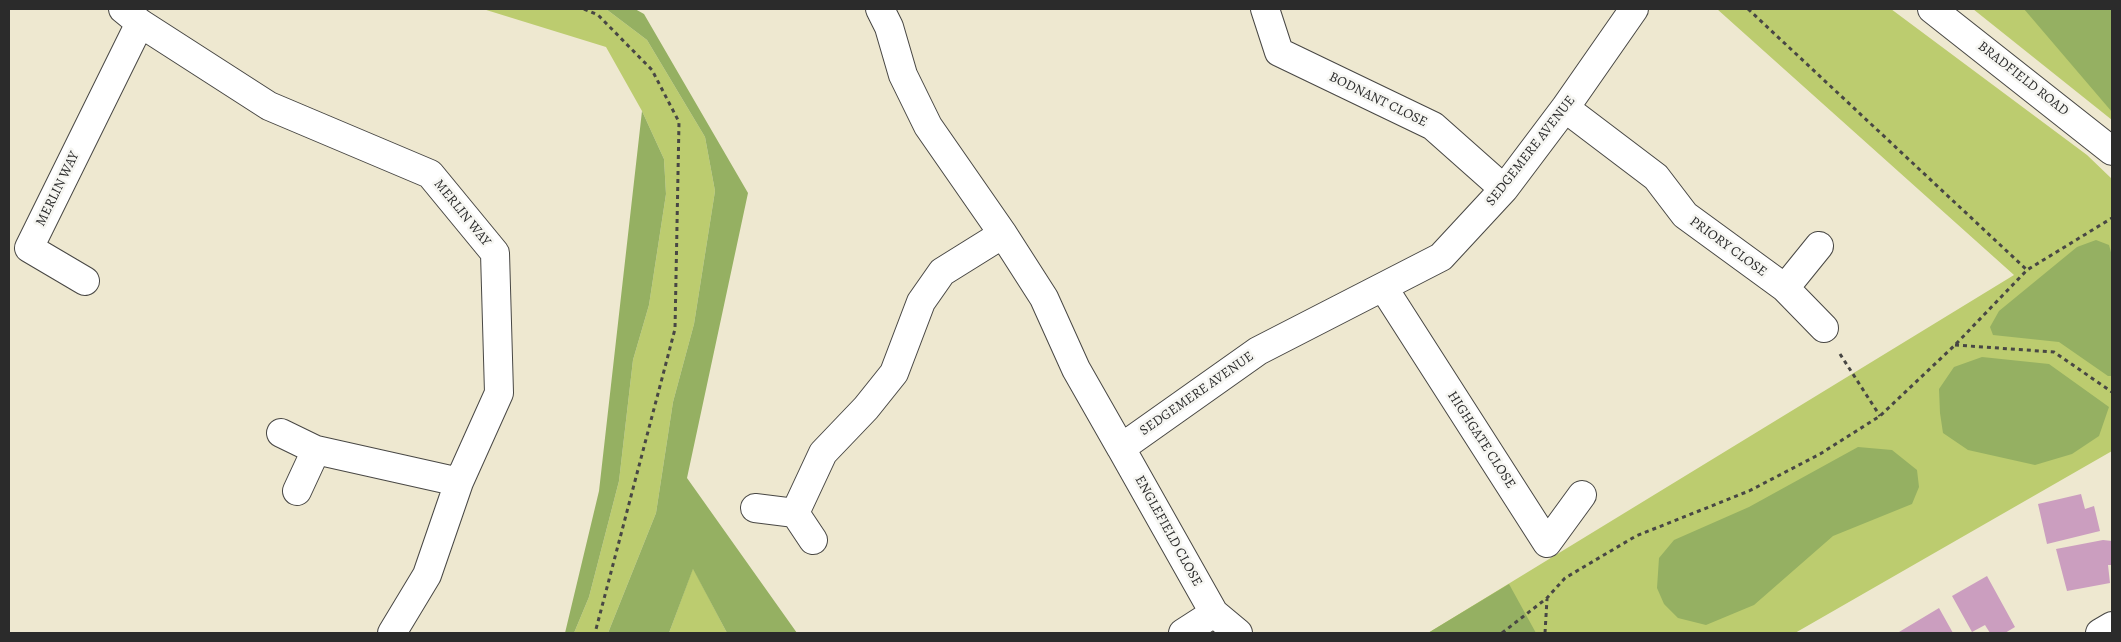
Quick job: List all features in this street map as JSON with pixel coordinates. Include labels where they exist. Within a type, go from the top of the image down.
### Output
[{"type":"street","points":[[880,9],[888,27],[903,74],[928,126],[1003,234],[1044,298],[1076,369],[1122,448]]},
{"type":"street","name":"BODNANT CLOSE","points":[[1265,9],[1279,52],[1433,126],[1504,190]]},
{"type":"street","name":"SEDGEMERE AVENUE","points":[[1122,448],[1258,351],[1440,257],[1504,190],[1565,108],[1634,9]]},
{"type":"street","name":"BRADFIELD ROAD","points":[[1932,9],[2112,151]]},
{"type":"street","name":"MERLIN WAY","points":[[85,281],[19,244],[131,16],[269,106],[430,174],[495,253],[499,393],[459,482],[427,575],[392,633]]},
{"type":"street","name":"PRIORY CLOSE","points":[[1565,108],[1656,177],[1685,215],[1785,288],[1824,328]]},
{"type":"street","points":[[795,513],[823,453],[866,408],[894,373],[921,302],[942,272],[1003,234]]},
{"type":"street","points":[[1785,288],[1819,246]]},
{"type":"street","name":"HIGHGATE CLOSE","points":[[1383,287],[1547,543],[1582,495]]},
{"type":"street","points":[[281,433],[316,450],[459,482]]},
{"type":"street","name":"ENGLEFIELD CLOSE","points":[[1122,448],[1214,613],[1238,633]]},
{"type":"street","points":[[297,491],[316,450]]},
{"type":"street","points":[[756,508],[795,513]]},
{"type":"street","points":[[795,513],[812,540]]},
{"type":"street","points":[[1183,633],[1214,613]]},
{"type":"street","points":[[2100,633],[2112,626]]},
{"type":"path","points":[[584,9],[598,15],[652,70],[679,122],[675,329],[595,633]]},
{"type":"path","points":[[1748,9],[2028,270]]},
{"type":"path","points":[[1502,633],[1547,598],[1565,578],[1636,536],[1749,491],[1820,454],[1880,416],[1955,345],[2028,270],[2112,218]]},
{"type":"path","points":[[1824,328],[1880,416]]},
{"type":"path","points":[[1955,345],[2054,352],[2112,392]]},
{"type":"path","points":[[1545,633],[1547,598]]},
{"type":"green space","points":[[483,9],[606,9],[647,40],[705,137],[715,191],[694,324],[673,402],[656,513],[608,633],[574,633],[589,597],[619,481],[633,360],[649,305],[666,194],[664,159],[642,111],[606,47]]},
{"type":"green space","points":[[606,9],[635,9],[644,14],[748,193],[687,478],[797,633],[727,633],[693,569],[669,633],[608,633],[656,513],[673,402],[694,324],[715,191],[705,137],[647,40]]},
{"type":"green space","points":[[1717,9],[1891,9],[2087,155],[2112,179],[2112,451],[1795,633],[1428,633],[2014,275]]},
{"type":"green space","points":[[1973,9],[2112,9],[2112,120]]},
{"type":"green space","points":[[2024,9],[2112,9],[2112,112]]},
{"type":"green space","points":[[642,111],[664,159],[666,194],[649,305],[633,360],[619,481],[589,597],[574,633],[565,633],[599,491]]},
{"type":"green space","points":[[2096,240],[2109,245],[2112,256],[2112,376],[2108,376],[2059,342],[1993,335],[1990,327],[1999,311],[2077,247]]},
{"type":"green space","points":[[1982,357],[2049,364],[2109,407],[2099,436],[2072,454],[2035,465],[1968,450],[1943,433],[1939,389],[1954,367]]},
{"type":"green space","points":[[1858,447],[1892,450],[1917,470],[1919,487],[1912,504],[1833,536],[1754,605],[1706,625],[1678,618],[1664,604],[1657,588],[1659,558],[1674,540],[1749,507]]},
{"type":"green space","points":[[693,568],[727,633],[669,633]]},
{"type":"green space","points":[[1509,584],[1536,633],[1428,633]]},
{"type":"building","points":[[2081,494],[2085,509],[2094,506],[2100,531],[2047,544],[2038,504]]},
{"type":"building","points":[[2103,540],[2112,541],[2112,565],[2108,565],[2110,583],[2067,591],[2056,549]]},
{"type":"building","points":[[1987,576],[2015,627],[2005,633],[1990,633],[1985,625],[1972,632],[1952,596]]},
{"type":"building","points":[[1939,608],[1953,633],[1899,632]]}]
